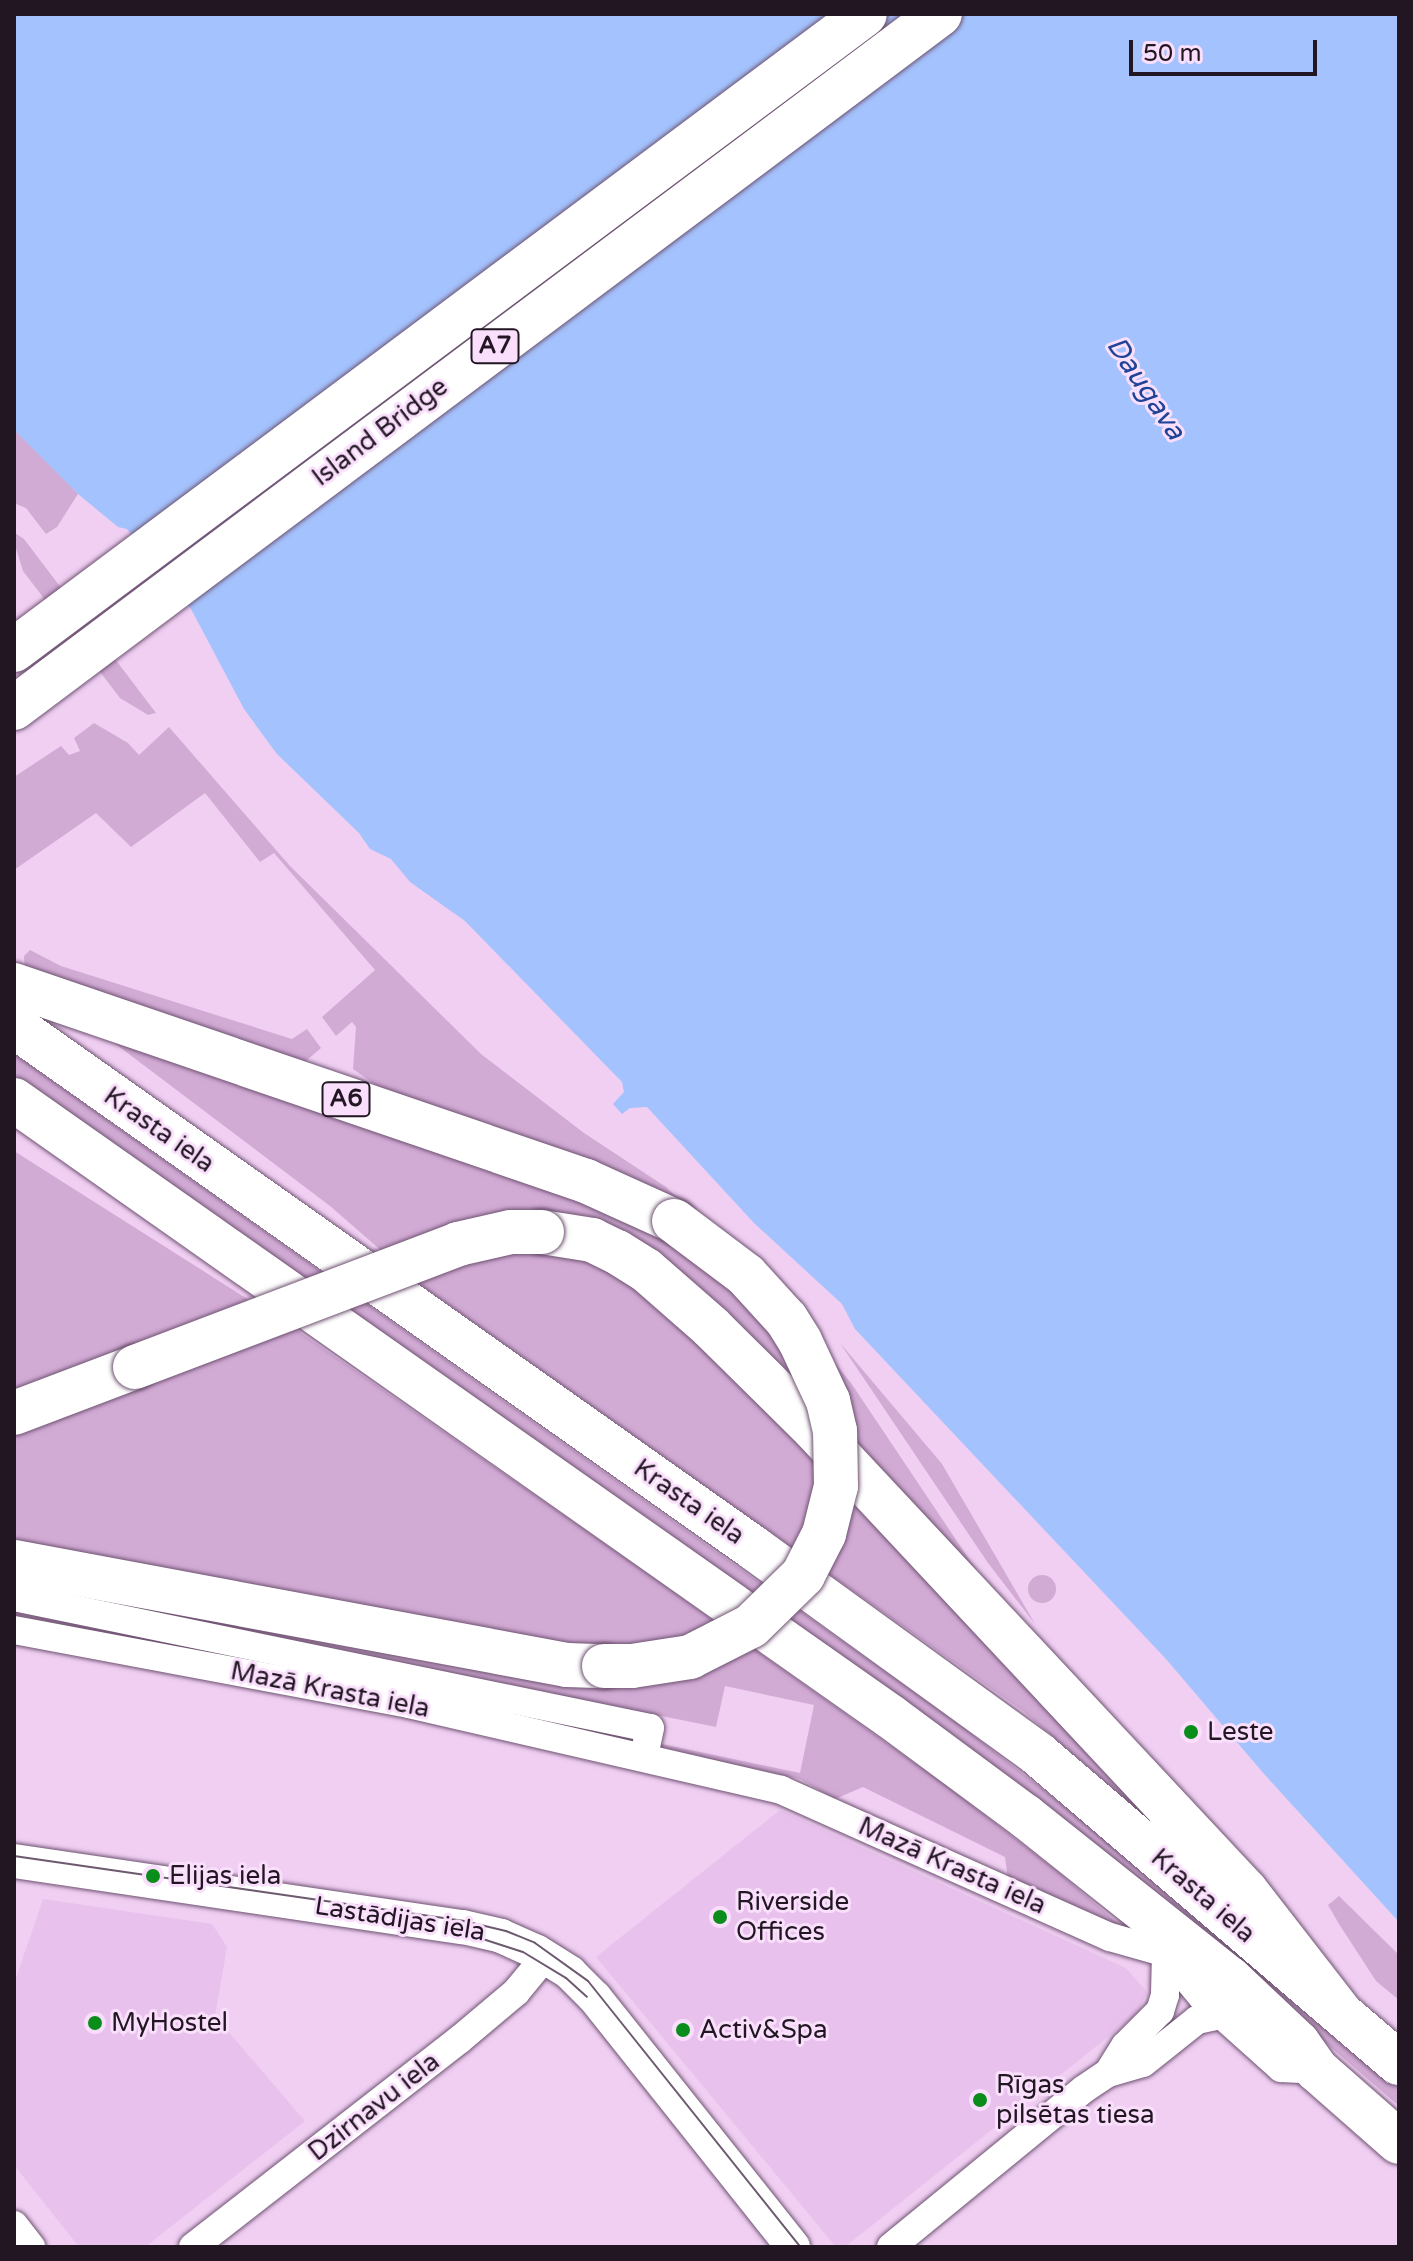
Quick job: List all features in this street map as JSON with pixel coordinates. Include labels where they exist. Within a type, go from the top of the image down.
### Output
[{"type":"main road","name":"Island Bridge","points":[[18,646],[865,14]]},
{"type":"main road","name":"Island Bridge","points":[[14,708],[940,14]]},
{"type":"main road","name":"A6","points":[[14,985],[586,1181],[674,1221],[746,1275],[777,1309],[800,1341],[828,1401],[835,1431],[836,1486],[824,1534],[803,1575],[751,1626],[690,1657],[632,1666],[567,1665],[14,1562]]},
{"type":"main road","name":"Krasta iela","points":[[14,1026],[768,1558],[1038,1754],[1339,2011]]},
{"type":"main road","name":"Krasta iela","points":[[14,1100],[891,1717],[1124,1894],[1225,1996]]},
{"type":"main road","points":[[14,1413],[458,1244],[511,1232],[542,1232],[592,1240],[646,1270],[711,1327],[826,1442],[1246,1891],[1339,2011],[1399,2063]]},
{"type":"main road","points":[[1225,1996],[1298,2043],[1317,2070],[1399,2142]]},
{"type":"street","points":[[14,1597],[650,1728],[644,1757]]},
{"type":"street","name":"Mazā Krasta iela","points":[[14,1630],[409,1704],[781,1790],[1110,1937],[1166,1953]]},
{"type":"street","name":"Lastādijas iela","points":[[14,1861],[463,1927],[501,1936],[545,1957],[570,1973],[595,1998],[793,2247]]},
{"type":"street","name":"Krasta iela","points":[[1124,1894],[1147,1934],[1166,1953],[1225,1996]]},
{"type":"street","points":[[891,2247],[1108,2073],[1125,2046],[1160,2011],[1166,1984],[1166,1953]]},
{"type":"street","name":"Dzirnavu iela","points":[[193,2247],[459,2040],[516,1992],[545,1957]]},
{"type":"street","points":[[1108,2073],[1143,2063],[1225,1996]]},
{"type":"street","points":[[14,2225],[31,2247]]},
{"type":"shaded area","points":[[14,424],[78,494],[57,527],[46,534],[26,508],[14,503]]},
{"type":"shaded area","points":[[15,533],[24,539],[156,713],[148,715],[120,698],[23,571],[14,542]]},
{"type":"shaded area","points":[[94,723],[128,743],[139,755],[169,727],[290,866],[481,1054],[584,1133],[666,1187],[797,1316],[851,1383],[983,1580],[769,1364],[588,1256],[670,1309],[809,1444],[1180,1846],[1023,1711],[422,1286],[330,1206],[109,1039],[410,1109],[353,1069],[356,1027],[352,1022],[336,1036],[322,1017],[375,970],[274,853],[260,862],[205,793],[131,847],[96,813],[14,870],[14,777],[61,746],[69,755],[80,751],[74,738]]},
{"type":"shaded area","points":[[30,950],[61,966],[292,1039],[307,1029],[321,1048],[300,1066],[25,971],[24,956]]},
{"type":"shaded area","points":[[14,1054],[952,1719],[1076,1815],[1399,2088],[1399,2106],[1167,1906],[514,1427],[14,1075]]},
{"type":"shaded area","points":[[14,1151],[298,1331],[627,1559],[950,1788],[1058,1872],[1127,1931],[1008,1879],[1005,1857],[863,1787],[835,1799],[800,1779],[659,1748],[662,1744],[800,1773],[814,1705],[725,1686],[716,1727],[14,1585],[548,1646],[14,1547]]},
{"type":"shaded area","points":[[840,1343],[942,1464],[1035,1624],[988,1563]]},
{"type":"shaded area","points":[[1042,1575],[1052,1579],[1056,1589],[1052,1599],[1042,1603],[1032,1599],[1028,1589],[1032,1579]]},
{"type":"shaded area","points":[[14,1610],[346,1680],[14,1616]]},
{"type":"shaded area","points":[[780,1810],[1126,1968],[1147,1992],[1138,2013],[845,2247],[836,2247],[596,1957]]},
{"type":"shaded area","points":[[1339,1896],[1399,1955],[1399,2000],[1376,1981],[1328,1905]]},
{"type":"shaded area","points":[[43,1899],[212,1924],[227,1947],[215,2016],[305,2121],[145,2247],[79,2247],[14,2165],[14,1984]]},
{"type":"water","name":"Daugava","points":[[14,14],[1399,14],[1399,1922],[1265,1775],[1166,1659],[855,1329],[842,1304],[754,1223],[647,1107],[630,1108],[622,1114],[613,1104],[624,1092],[622,1082],[465,921],[410,882],[391,859],[370,849],[359,833],[277,754],[244,709],[191,609],[127,529],[118,527],[78,494],[14,430]]},
{"type":"tram line","points":[[14,1856],[464,1921],[506,1931],[535,1943],[588,1981],[800,2247]]},
{"type":"tram line","points":[[461,1932],[523,1952],[566,1978],[587,1997]]},
{"type":"place","name":"Leste","points":[[1191,1732]]},
{"type":"place","name":"Elijas iela","points":[[153,1876]]},
{"type":"place","name":"Riverside Offices","points":[[720,1917]]},
{"type":"place","name":"MyHostel","points":[[95,2023]]},
{"type":"place","name":"Activ&Spa","points":[[683,2030]]},
{"type":"place","name":"Rīgas pilsētas tiesa","points":[[980,2100]]}]
